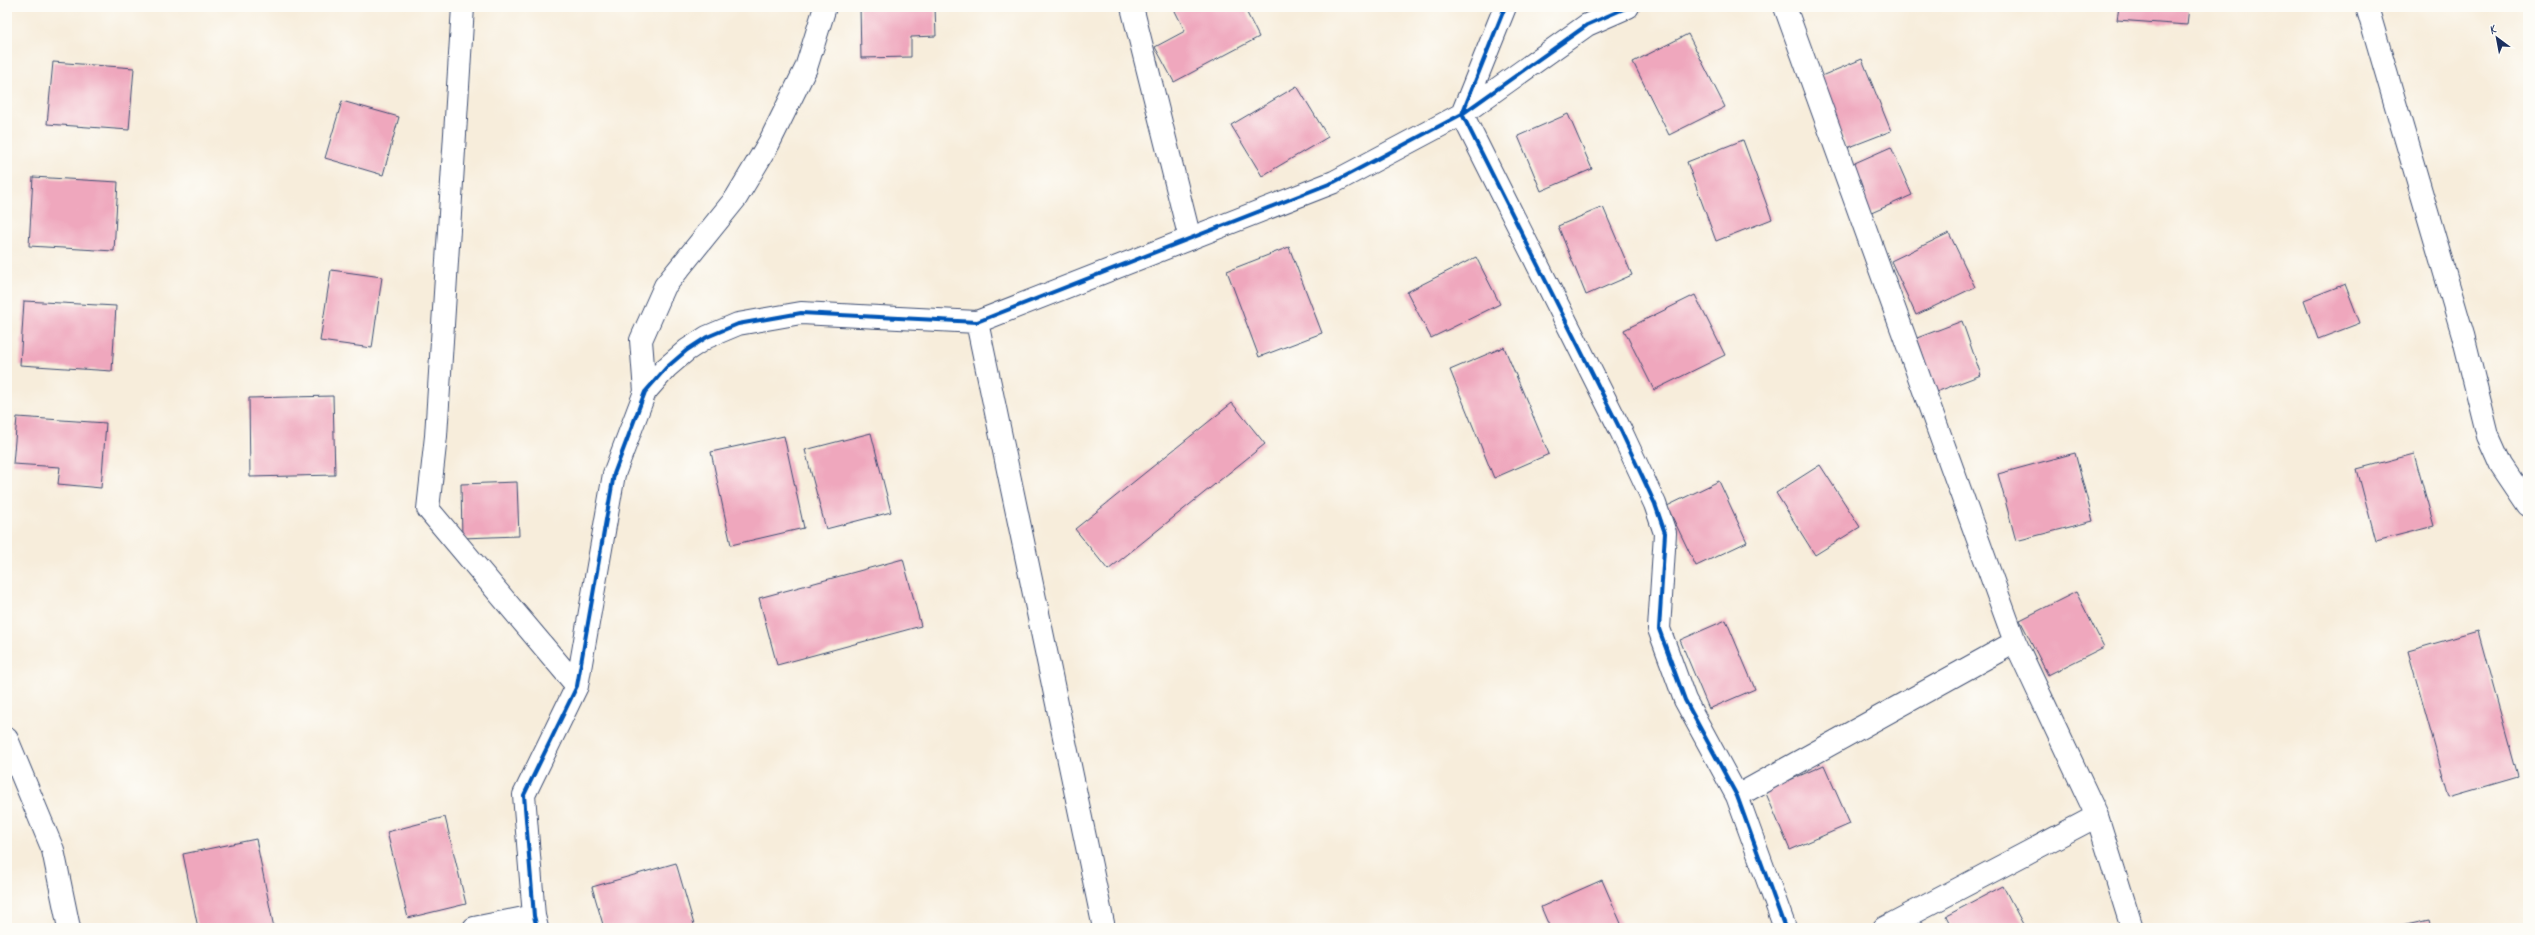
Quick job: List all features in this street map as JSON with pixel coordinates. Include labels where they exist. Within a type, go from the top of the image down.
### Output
[{"type":"street","points":[[464,7],[436,436],[428,509],[577,686]]},
{"type":"street","points":[[645,392],[641,340],[665,286],[736,198],[769,143],[806,68],[825,7]]},
{"type":"street","points":[[1132,7],[1190,239]]},
{"type":"street","points":[[1505,7],[1462,114],[1621,431],[1655,504],[1665,533],[1659,629],[1685,700],[1737,796],[1785,928]]},
{"type":"street","points":[[474,928],[535,922],[524,795],[577,686],[614,474],[645,392],[666,368],[686,350],[707,337],[738,324],[801,313],[977,322],[1334,182],[1462,114],[1587,25],[1628,7]]},
{"type":"street","points":[[1785,7],[2014,642],[2098,816],[2132,928]]},
{"type":"street","points":[[2367,7],[2463,335],[2488,436],[2501,465],[2528,505]]},
{"type":"street","points":[[977,322],[1104,928]]},
{"type":"street","points":[[1737,796],[2014,642]]},
{"type":"street","points":[[7,739],[53,850],[69,928]]},
{"type":"street","points":[[1884,928],[2098,816]]},
{"type":"building","points":[[860,7],[935,7],[936,36],[911,37],[911,57],[861,58]]},
{"type":"building","points":[[1173,7],[1244,7],[1259,37],[1174,82],[1155,47],[1185,31]]},
{"type":"building","points":[[2119,7],[2189,7],[2187,25],[2117,20]]},
{"type":"building","points":[[1688,34],[1725,107],[1669,135],[1633,62]]},
{"type":"building","points":[[1862,59],[1891,131],[1847,148],[1819,77]]},
{"type":"building","points":[[53,62],[134,68],[129,130],[47,124]]},
{"type":"building","points":[[1297,86],[1328,137],[1262,176],[1231,125]]},
{"type":"building","points":[[342,101],[399,117],[383,175],[325,158]]},
{"type":"building","points":[[1568,114],[1592,169],[1541,191],[1518,136]]},
{"type":"building","points":[[1743,140],[1772,219],[1716,241],[1687,162]]},
{"type":"building","points":[[1891,147],[1912,195],[1869,214],[1848,166]]},
{"type":"building","points":[[33,177],[118,182],[114,251],[29,246]]},
{"type":"building","points":[[1603,207],[1632,275],[1586,295],[1558,226]]},
{"type":"building","points":[[1949,233],[1975,287],[1916,315],[1891,261]]},
{"type":"building","points":[[1289,247],[1322,333],[1259,357],[1227,271]]},
{"type":"building","points":[[1476,257],[1500,304],[1431,338],[1407,292]]},
{"type":"building","points":[[331,270],[382,277],[372,348],[320,341]]},
{"type":"building","points":[[2345,284],[2360,323],[2318,339],[2304,300]]},
{"type":"building","points":[[1695,295],[1725,355],[1654,390],[1624,330]]},
{"type":"building","points":[[24,301],[116,306],[112,371],[20,365]]},
{"type":"building","points":[[1962,321],[1981,375],[1936,392],[1917,338]]},
{"type":"building","points":[[1504,347],[1549,454],[1494,478],[1450,370]]},
{"type":"building","points":[[333,396],[335,475],[250,477],[249,398]]},
{"type":"building","points":[[1232,403],[1265,444],[1108,570],[1075,529]]},
{"type":"building","points":[[17,417],[106,423],[101,488],[58,484],[60,467],[13,464]]},
{"type":"building","points":[[871,433],[891,512],[826,529],[805,450]]},
{"type":"building","points":[[784,436],[804,528],[731,545],[711,452]]},
{"type":"building","points":[[2075,453],[2093,521],[2016,541],[1998,474]]},
{"type":"building","points":[[2414,454],[2434,526],[2376,541],[2357,469]]},
{"type":"building","points":[[1820,465],[1860,527],[1815,555],[1776,493]]},
{"type":"building","points":[[1719,481],[1747,542],[1696,566],[1667,506]]},
{"type":"building","points":[[517,482],[519,536],[462,538],[461,484]]},
{"type":"building","points":[[903,559],[921,626],[777,665],[759,598]]},
{"type":"building","points":[[2076,592],[2104,647],[2048,675],[2020,620]]},
{"type":"building","points":[[1726,620],[1755,689],[1709,709],[1680,640]]},
{"type":"building","points":[[2478,631],[2518,777],[2449,797],[2408,651]]},
{"type":"building","points":[[1824,765],[1850,824],[1790,850],[1765,791]]},
{"type":"building","points":[[445,817],[466,904],[408,918],[387,832]]},
{"type":"building","points":[[256,839],[274,928],[198,928],[183,854]]},
{"type":"building","points":[[676,863],[695,928],[604,928],[592,887]]},
{"type":"building","points":[[1602,880],[1623,928],[1550,928],[1541,907]]},
{"type":"building","points":[[2003,886],[2025,928],[1952,928],[1946,916]]},
{"type":"building","points":[[2429,920],[2431,928],[2397,928],[2397,927]]},
{"type":"cycle path","points":[[537,928],[534,916],[524,795],[577,686],[614,474],[645,392],[666,368],[687,350],[707,337],[738,324],[801,313],[977,322],[1334,182],[1462,114],[1505,7]]},
{"type":"cycle path","points":[[1628,7],[1587,25],[1462,114],[1621,431],[1655,504],[1665,533],[1659,629],[1685,700],[1737,796],[1785,928]]}]
